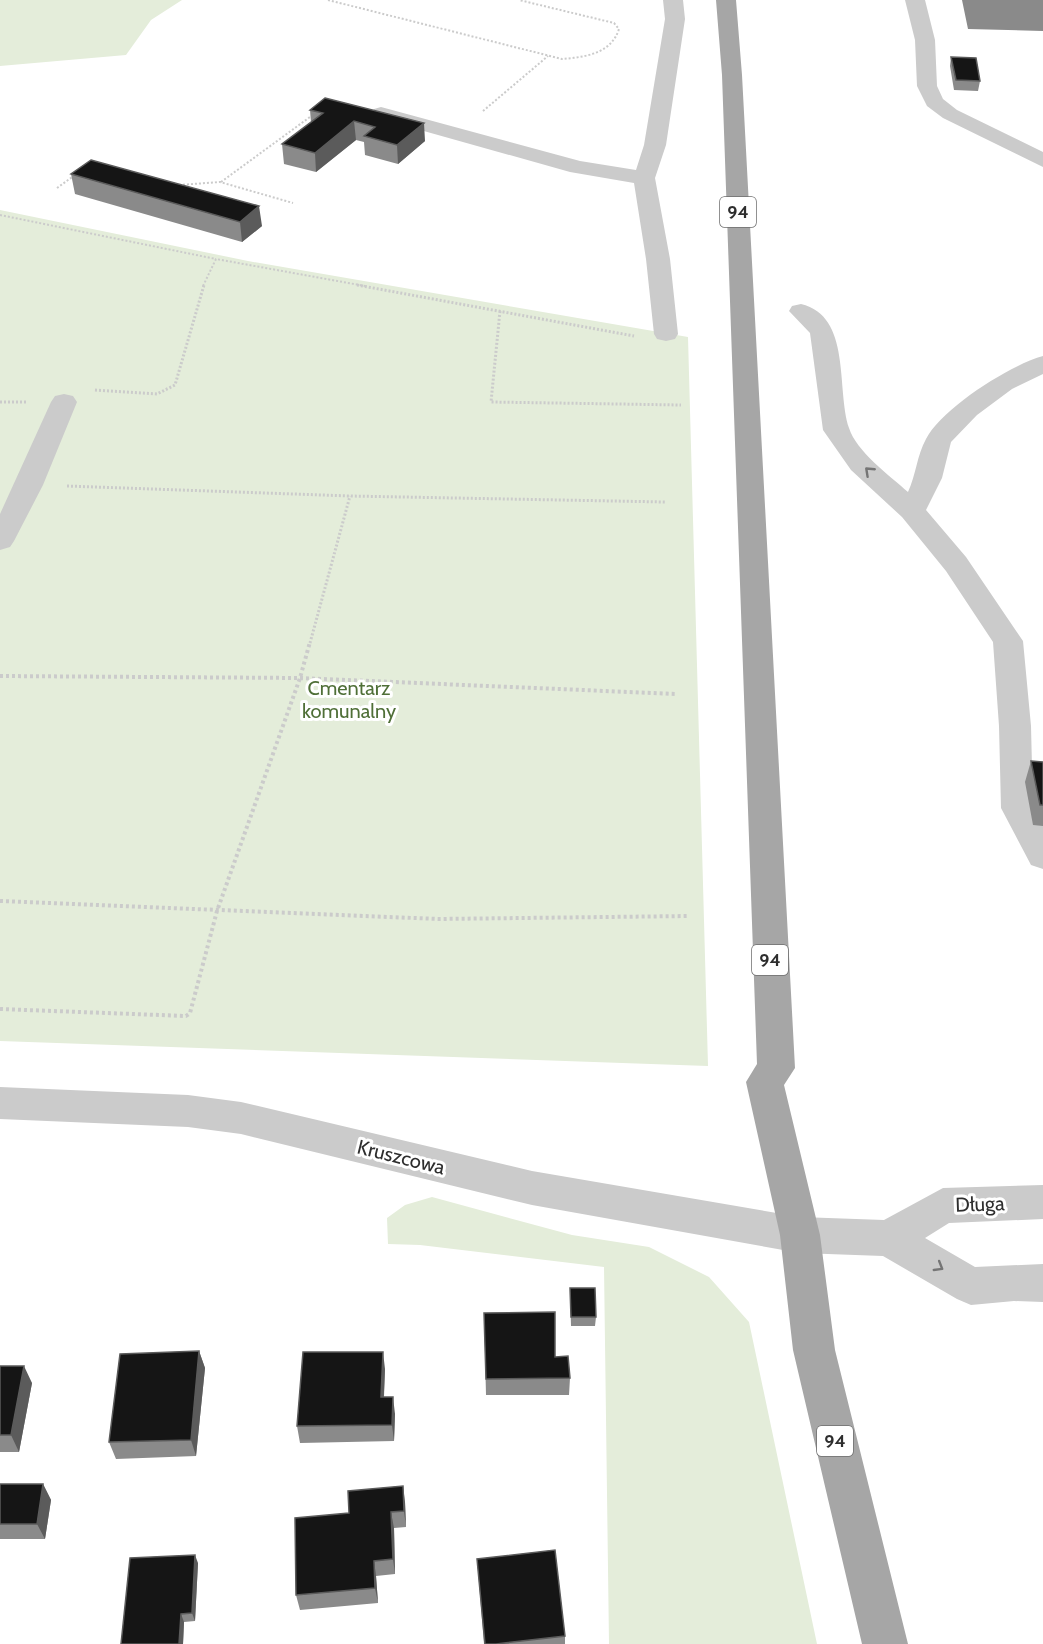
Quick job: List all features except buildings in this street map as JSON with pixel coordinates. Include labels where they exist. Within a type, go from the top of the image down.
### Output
[{"type":"main road","name":"94","points":[[726,0],[733,87],[767,904],[777,1068],[765,1082],[800,1235],[814,1350],[885,1644]]},
{"type":"street","points":[[666,334],[658,259],[644,178],[655,146],[675,19],[673,0]]},
{"type":"street","points":[[915,0],[925,40],[927,86],[934,102],[950,114],[1043,160]]},
{"type":"street","points":[[333,101],[578,167],[644,178]]},
{"type":"street","points":[[801,311],[822,331],[836,430],[861,464],[912,511],[956,564],[1008,641],[1015,726],[1017,808],[1043,855]]},
{"type":"street","points":[[912,511],[928,477],[938,440],[977,403],[1003,384],[1040,369]]},
{"type":"street","points":[[0,541],[29,485],[64,402]]},
{"type":"street","name":"Kruszcowa","points":[[0,1103],[188,1111],[242,1118],[532,1188],[800,1235],[889,1238]]},
{"type":"street","name":"Długa","points":[[889,1238],[943,1206],[1043,1202]]},
{"type":"street","points":[[889,1238],[971,1286],[1014,1282],[1043,1283]]},
{"type":"path","points":[[328,0],[562,59],[595,54],[609,47],[618,36],[619,29],[614,23],[519,0]]},
{"type":"path","points":[[457,133],[548,56]]},
{"type":"path","points":[[220,182],[333,101]]},
{"type":"path","points":[[57,188],[82,171]]},
{"type":"path","points":[[176,185],[220,182],[293,203]]},
{"type":"path","points":[[0,215],[216,259],[663,342],[666,334]]},
{"type":"path","points":[[64,402],[80,402],[85,390],[157,394],[175,385],[184,364],[207,273],[216,259]]},
{"type":"path","points":[[500,311],[491,402],[681,405]]},
{"type":"path","points":[[29,485],[350,496],[665,502]]},
{"type":"path","points":[[0,1009],[186,1016],[193,1006],[217,911],[300,678],[350,496]]},
{"type":"path","points":[[0,676],[300,678],[676,694]]},
{"type":"path","points":[[0,901],[438,919],[689,916]]},
{"type":"green space","points":[[0,0],[182,0],[151,20],[126,55],[0,66]]},
{"type":"green space","name":"Cmentarz komunalny","points":[[0,210],[248,261],[688,337],[708,1066],[0,1041]]},
{"type":"green space","points":[[432,1197],[572,1235],[649,1247],[709,1277],[749,1322],[817,1644],[609,1644],[604,1267],[420,1245],[388,1244],[387,1218],[405,1205]]}]
